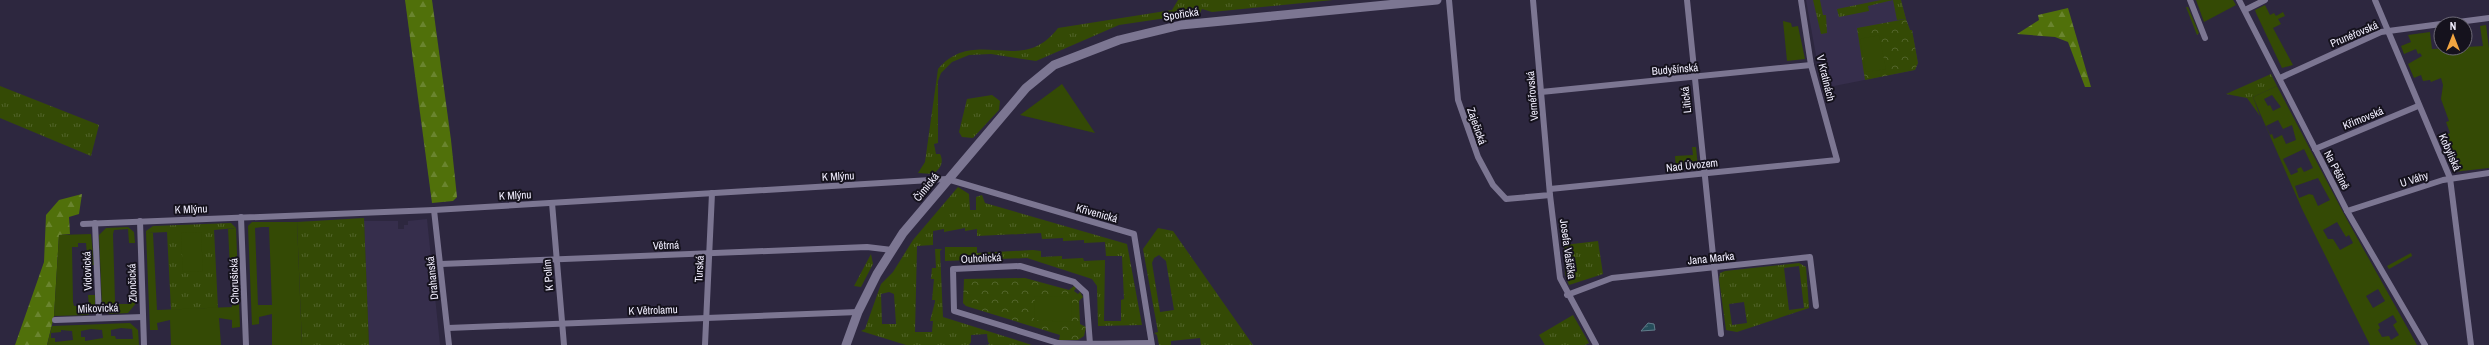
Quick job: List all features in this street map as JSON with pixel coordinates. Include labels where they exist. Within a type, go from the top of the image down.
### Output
[{"type":"street","name":"Spořická","points":[[1054,65],[1113,42],[1182,25],[1386,2],[1437,0]]},
{"type":"street","name":"Zaječická","points":[[1449,0],[1458,100],[1478,157],[1494,185],[1506,199],[1550,192]]},
{"type":"street","name":"Vernéřovská","points":[[1533,0],[1550,192]]},
{"type":"street","name":"Litická","points":[[1687,0],[1713,268],[1721,334]]},
{"type":"street","name":"V Kratinách","points":[[1801,0],[1811,65],[1837,160]]},
{"type":"street","points":[[2190,0],[2205,38]]},
{"type":"street","name":"Na Pěšině","points":[[2239,0],[2347,211],[2425,345]]},
{"type":"street","points":[[2245,10],[2265,0]]},
{"type":"street","name":"Kobyliská","points":[[2375,0],[2418,106],[2450,178],[2471,345]]},
{"type":"street","name":"Prunéřovská","points":[[2473,20],[2489,18]]},
{"type":"street","name":"Prunéřovská","points":[[2280,78],[2388,31],[2433,25]]},
{"type":"street","name":"Čimická","points":[[846,345],[858,312],[892,250],[947,179],[1026,88],[1054,65]]},
{"type":"street","name":"Budyšínská","points":[[1541,92],[1811,65]]},
{"type":"street","name":"Křimovská","points":[[2315,149],[2418,106]]},
{"type":"street","name":"Nad Úvozem","points":[[1550,192],[1837,160]]},
{"type":"street","name":"U Váhy","points":[[2347,211],[2450,178],[2489,173]]},
{"type":"street","name":"K Mlýnu","points":[[83,224],[434,210],[947,179]]},
{"type":"street","name":"Křivenická","points":[[947,179],[1134,234],[1151,344]]},
{"type":"street","name":"Josefa Vašíčka","points":[[1550,192],[1560,278],[1567,295],[1596,345]]},
{"type":"street","name":"Turská","points":[[705,345],[712,193]]},
{"type":"street","name":"K Polím","points":[[552,202],[564,345]]},
{"type":"street","name":"Drahanská","points":[[434,210],[449,345]]},
{"type":"street","name":"Chorušická","points":[[241,217],[246,345]]},
{"type":"street","name":"Zlončická","points":[[140,221],[144,345]]},
{"type":"street","name":"Vidovická","points":[[95,223],[98,318]]},
{"type":"street","name":"Větrná","points":[[440,264],[867,247],[892,250]]},
{"type":"street","name":"Jana Marka","points":[[1567,295],[1612,278],[1810,257],[1816,306]]},
{"type":"street","name":"Ouholická","points":[[1020,266],[1074,282],[1086,293],[1090,344],[1058,343],[954,311],[953,270],[1020,266]]},
{"type":"street","name":"K Větrolamu","points":[[448,328],[858,312]]},
{"type":"street","name":"Mikovická","points":[[55,320],[143,317]]},
{"type":"street","points":[[1090,344],[1151,344]]},
{"type":"shaded area","points":[[1806,0],[1901,0],[1910,30],[1912,30],[1918,63],[1915,70],[1824,88],[1819,72]]},
{"type":"shaded area","points":[[427,219],[440,345],[369,345],[364,221],[398,221],[398,229],[404,229],[404,225],[408,225],[408,221]]},
{"type":"green space","points":[[405,0],[432,0],[451,140],[457,197],[453,201],[432,203]]},
{"type":"green space","points":[[1178,0],[1333,0],[1212,12],[1202,9],[1200,13],[1119,25],[1036,61],[991,54],[969,55],[952,62],[941,73],[938,81],[938,143],[934,144],[936,154],[940,154],[942,160],[941,165],[933,174],[918,173],[925,162],[938,69],[953,57],[968,51],[1014,51],[1029,49],[1044,42],[1058,28],[1172,10]]},
{"type":"green space","points":[[1813,0],[1820,0],[1823,15],[1826,15],[1827,33],[1821,34]]},
{"type":"green space","points":[[1881,0],[1893,0],[1868,6],[1869,11],[1839,17],[1837,9]]},
{"type":"green space","points":[[1893,0],[1901,0],[1906,19],[1897,20]]},
{"type":"green space","points":[[2196,0],[2233,0],[2236,5],[2204,22]]},
{"type":"green space","points":[[2265,5],[2270,15],[2274,13],[2276,16],[2283,12],[2285,16],[2278,19],[2281,24],[2273,28],[2293,65],[2282,68],[2256,13],[2255,10]]},
{"type":"green space","points":[[2186,7],[2188,7],[2199,33],[2197,35]]},
{"type":"green space","points":[[2068,8],[2091,87],[2085,87],[2068,42],[2055,37],[2017,34],[2039,20],[2038,15]]},
{"type":"green space","points":[[1906,19],[1910,30],[1912,30],[1918,63],[1915,70],[1865,80],[1857,28]]},
{"type":"green space","points":[[1783,21],[1791,23],[1792,27],[1798,26],[1805,59],[1787,61]]},
{"type":"green space","points":[[2486,25],[2489,48],[2489,168],[2453,172],[2439,138],[2450,133],[2446,122],[2449,121],[2441,99],[2443,85],[2441,78],[2431,82],[2430,80],[2423,81],[2421,75],[2414,78],[2408,64],[2422,56],[2420,53],[2418,54],[2416,49],[2404,54],[2401,46],[2411,42],[2408,35],[2430,32],[2433,56],[2473,56],[2473,47],[2483,46],[2480,26]]},
{"type":"green space","points":[[1879,35],[1886,69],[1866,72],[1860,39]]},
{"type":"green space","points":[[1827,71],[1826,83],[1822,82],[1819,72]]},
{"type":"green space","points":[[2271,74],[2277,86],[2253,97],[2260,116],[2247,98],[2226,94]]},
{"type":"green space","points":[[1062,84],[1095,133],[1020,115]]},
{"type":"green space","points":[[0,86],[99,125],[91,156],[0,118]]},
{"type":"green space","points":[[2277,86],[2345,216],[2417,345],[2370,345],[2302,209],[2253,97]],"holes":[[[2272,95],[2281,107],[2273,111],[2264,99]],[[2278,120],[2283,129],[2292,125],[2296,140],[2286,144],[2282,135],[2274,139],[2272,134],[2270,135],[2266,126]],[[2304,149],[2313,168],[2304,172],[2301,167],[2297,169],[2298,172],[2291,175],[2283,159]],[[2318,178],[2330,200],[2318,206],[2313,195],[2309,194],[2299,198],[2295,186]],[[2337,222],[2346,237],[2349,235],[2353,243],[2340,250],[2333,239],[2328,239],[2323,230]],[[2378,289],[2385,301],[2373,308],[2366,296]],[[2393,315],[2397,322],[2393,325],[2399,335],[2391,340],[2389,336],[2382,337],[2378,330],[2380,328],[2378,324]]]},
{"type":"green space","points":[[992,95],[1000,101],[999,110],[973,138],[962,137],[959,132],[967,99]]},
{"type":"green space","points":[[1692,147],[1696,147],[1698,168],[1676,170],[1675,156],[1693,155]]},
{"type":"green space","points":[[958,187],[969,194],[970,210],[976,210],[976,197],[982,195],[985,203],[1127,244],[1142,325],[1098,326],[1097,286],[1092,279],[1027,258],[945,261],[945,247],[977,247],[977,253],[1033,250],[1041,251],[1041,257],[1062,256],[1062,259],[1083,258],[1084,261],[1105,260],[1104,321],[1121,321],[1121,300],[1124,299],[1122,256],[1106,256],[1105,242],[1084,243],[1084,240],[1063,241],[1063,238],[1042,239],[1041,233],[977,236],[977,229],[965,231],[965,228],[944,232],[944,229],[933,231],[933,245],[917,246],[915,332],[932,332],[933,321],[930,321],[935,300],[932,300],[934,279],[931,279],[932,268],[936,268],[935,249],[942,249],[940,251],[943,317],[1032,345],[986,345],[990,344],[988,342],[987,334],[971,335],[971,342],[969,345],[906,345],[861,331],[865,329],[881,284],[893,272],[913,240]],"holes":[[[889,292],[894,294],[896,324],[882,324],[881,294]]]},
{"type":"green space","points":[[82,194],[79,214],[69,217],[70,234],[59,235],[54,316],[47,345],[15,345],[44,262],[46,215],[59,200]]},
{"type":"green space","points":[[364,218],[369,345],[302,345],[297,222]]},
{"type":"green space","points":[[252,222],[297,222],[302,345],[272,345],[272,314],[259,317],[259,324],[252,325],[248,226]],"holes":[[[269,227],[272,305],[258,305],[255,228]]]},
{"type":"green space","points":[[231,223],[236,228],[214,230],[218,308],[171,310],[167,232],[146,233],[146,231],[153,226]]},
{"type":"green space","points":[[128,227],[134,232],[135,243],[129,243],[128,229],[114,230],[113,234],[115,300],[116,304],[131,304],[131,294],[137,293],[137,302],[128,313],[109,314],[102,305],[99,235],[106,228]]},
{"type":"green space","points":[[236,228],[240,327],[232,328],[232,320],[219,318],[221,345],[171,345],[170,320],[157,323],[158,330],[150,330],[146,233],[153,233],[157,310],[232,307],[228,229]]},
{"type":"green space","points":[[1158,228],[1173,231],[1253,345],[1201,345],[1200,338],[1171,341],[1171,345],[1159,345],[1157,335],[1154,333],[1158,332],[1143,249]],"holes":[[[1159,255],[1166,261],[1174,310],[1160,312],[1152,263],[1154,258]]]},
{"type":"green space","points":[[201,232],[203,271],[183,272],[181,233]]},
{"type":"green space","points":[[91,234],[94,265],[88,265],[86,243],[78,243],[78,247],[72,247],[73,302],[74,306],[89,306],[88,295],[95,295],[95,309],[88,315],[54,316],[59,235]]},
{"type":"green space","points":[[1598,241],[1603,274],[1569,285],[1565,274],[1564,245]]},
{"type":"green space","points":[[2411,253],[2412,256],[2389,269],[2387,266]]},
{"type":"green space","points":[[871,254],[873,264],[861,287],[854,286]]},
{"type":"green space","points":[[1799,263],[1806,267],[1809,308],[1737,332],[1726,330],[1719,279],[1720,273],[1725,271]],"holes":[[[1799,266],[1804,308],[1789,310],[1784,268]],[[1744,302],[1747,323],[1732,325],[1729,304]]]},
{"type":"green space","points":[[1025,278],[1069,290],[1074,286],[1076,288],[1074,291],[1078,294],[1080,292],[1083,297],[1079,301],[1080,324],[1086,327],[1084,336],[1078,340],[1059,340],[1060,335],[966,306],[963,303],[964,279]]},
{"type":"green space","points":[[1035,296],[1072,297],[1071,322],[1034,320]]},
{"type":"green space","points":[[1573,315],[1589,343],[1585,345],[1545,345],[1539,335]]},
{"type":"green space","points":[[130,323],[138,330],[139,345],[47,345],[52,326]],"holes":[[[121,328],[132,329],[133,339],[116,339],[115,336],[111,336],[111,330]],[[91,329],[102,330],[103,338],[85,341],[85,337],[81,337],[81,331]],[[61,330],[72,331],[73,340],[55,342],[55,338],[51,338],[51,333],[61,332]]]},
{"type":"water","points":[[1648,323],[1654,324],[1655,330],[1641,331]]}]
